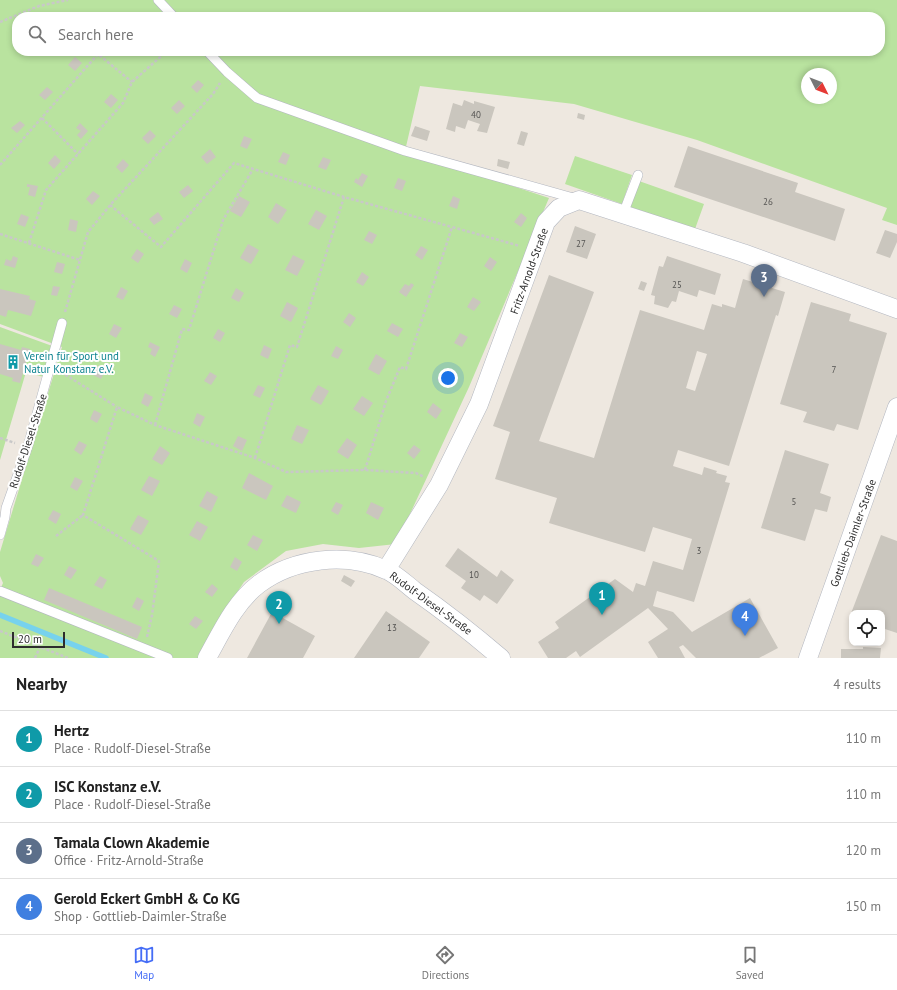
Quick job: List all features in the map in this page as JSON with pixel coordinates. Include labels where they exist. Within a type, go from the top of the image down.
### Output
[{"type":"street","points":[[579,200],[744,253],[897,309]]},
{"type":"street","name":"Fritz-Arnold-Straße","points":[[386,570],[440,485],[479,404],[537,250],[546,222],[559,208],[579,200]]},
{"type":"street","name":"Gottlieb-Daimler-Straße","points":[[808,658],[897,407]]},
{"type":"street","name":"Rudolf-Diesel-Straße","points":[[207,658],[238,606],[259,584],[292,567],[323,560],[350,560],[386,570],[466,627],[501,658]]},
{"type":"lane","points":[[158,0],[169,12]]},
{"type":"lane","points":[[212,56],[227,72],[257,98],[405,151],[579,200]]},
{"type":"lane","points":[[623,214],[638,175]]},
{"type":"lane","name":"Rudolf-Diesel-Straße","points":[[0,535],[6,508],[28,446],[62,323]]},
{"type":"lane","points":[[0,591],[168,658]]},
{"type":"path","points":[[24,12],[39,6],[68,0]]},
{"type":"path","points":[[0,22],[12,17]]},
{"type":"path","points":[[0,165],[96,56]]},
{"type":"path","points":[[100,56],[132,82]]},
{"type":"path","points":[[29,243],[46,190],[123,103],[132,82],[161,56]]},
{"type":"path","points":[[62,323],[88,232],[110,205],[213,94],[227,72]]},
{"type":"path","points":[[42,118],[78,154]]},
{"type":"path","points":[[110,205],[161,247],[234,163],[344,196],[537,250]]},
{"type":"path","points":[[155,426],[182,328],[189,330],[223,220],[253,168]]},
{"type":"path","points":[[255,458],[290,345],[297,347],[344,196]]},
{"type":"path","points":[[365,470],[386,401],[400,367],[406,369],[452,227]]},
{"type":"path","points":[[0,234],[80,260]]},
{"type":"path","points":[[50,365],[117,407],[155,426],[255,458],[286,472],[365,470],[416,473],[440,485]]},
{"type":"path","points":[[56,536],[83,515],[117,407]]},
{"type":"path","points":[[83,515],[159,561],[152,615],[144,649]]},
{"type":"path","points":[[0,631],[68,658]]},
{"type":"path","points":[[35,658],[40,647]]},
{"type":"green space","points":[[0,0],[897,0],[897,225],[882,220],[887,208],[697,140],[574,104],[420,86],[405,151],[549,198],[469,387],[396,544],[359,548],[323,544],[286,551],[244,582],[218,621],[200,658],[0,658],[0,590],[3,583],[0,576],[0,552],[62,347],[0,324]]},
{"type":"green space","points":[[575,156],[632,175],[622,204],[565,184]]},
{"type":"green space","points":[[639,181],[704,204],[695,229],[630,207]]},
{"type":"green space","points":[[0,327],[55,347],[47,378],[26,372],[0,460]]},
{"type":"building","points":[[75,57],[82,63],[75,71],[68,65]]},
{"type":"building","points":[[198,80],[204,85],[197,93],[191,87]]},
{"type":"building","points":[[47,87],[53,92],[45,100],[39,95]]},
{"type":"building","points":[[111,94],[118,100],[111,108],[104,102]]},
{"type":"building","points":[[179,100],[185,106],[177,114],[171,108]]},
{"type":"building","points":[[464,100],[474,104],[474,101],[495,107],[487,133],[477,131],[480,124],[468,120],[465,129],[456,126],[455,132],[446,129],[453,103],[462,106]]},
{"type":"building","points":[[578,113],[585,115],[584,120],[577,118]]},
{"type":"building","points":[[20,121],[25,125],[17,133],[11,128]]},
{"type":"building","points":[[80,123],[88,131],[81,139],[77,135],[81,131],[76,128]]},
{"type":"building","points":[[415,126],[430,131],[427,141],[411,136]]},
{"type":"building","points":[[150,130],[156,136],[148,144],[142,138]]},
{"type":"building","points":[[521,131],[528,133],[524,146],[517,144]]},
{"type":"building","points":[[244,136],[252,139],[247,149],[240,146]]},
{"type":"building","points":[[688,146],[798,183],[795,192],[845,209],[835,241],[674,187]]},
{"type":"building","points":[[210,149],[216,157],[207,164],[201,157]]},
{"type":"building","points":[[283,152],[290,155],[286,165],[278,162]]},
{"type":"building","points":[[55,155],[61,161],[54,169],[48,163]]},
{"type":"building","points":[[323,157],[331,160],[326,170],[318,167]]},
{"type":"building","points":[[123,159],[129,165],[122,173],[116,167]]},
{"type":"building","points":[[498,159],[510,162],[508,169],[497,166]]},
{"type":"building","points":[[362,173],[368,176],[362,187],[354,182],[356,178],[358,180]]},
{"type":"building","points":[[398,178],[406,181],[402,191],[394,188]]},
{"type":"building","points":[[27,184],[38,186],[35,197],[28,195],[30,187],[27,187]]},
{"type":"building","points":[[188,185],[193,191],[184,198],[179,192]]},
{"type":"building","points":[[93,191],[100,196],[92,205],[86,199]]},
{"type":"building","points":[[239,196],[250,202],[241,217],[230,211]]},
{"type":"building","points":[[453,196],[460,199],[457,209],[449,206]]},
{"type":"building","points":[[276,203],[287,210],[278,224],[268,217]]},
{"type":"building","points":[[316,210],[327,216],[319,230],[308,224]]},
{"type":"building","points":[[158,212],[163,219],[154,225],[149,219]]},
{"type":"building","points":[[521,213],[527,218],[521,227],[514,222]]},
{"type":"building","points":[[21,214],[29,217],[25,227],[17,224]]},
{"type":"building","points":[[70,219],[78,221],[76,232],[68,230]]},
{"type":"building","points":[[575,226],[596,234],[587,259],[566,252]]},
{"type":"building","points":[[885,230],[897,234],[897,242],[890,258],[876,253]]},
{"type":"building","points":[[369,231],[377,235],[372,244],[364,240]]},
{"type":"building","points":[[248,244],[259,250],[251,264],[240,258]]},
{"type":"building","points":[[421,246],[428,250],[422,260],[415,255]]},
{"type":"building","points":[[137,249],[144,254],[138,263],[131,258]]},
{"type":"building","points":[[293,255],[305,261],[297,276],[285,270]]},
{"type":"building","points":[[13,256],[18,258],[15,268],[4,265],[6,259],[11,261]]},
{"type":"building","points":[[667,256],[721,274],[715,295],[699,290],[697,297],[679,291],[676,302],[672,301],[668,308],[654,304],[655,296],[651,295],[659,266],[663,267]]},
{"type":"building","points":[[490,257],[497,262],[491,271],[484,266]]},
{"type":"building","points":[[185,259],[192,263],[187,273],[180,269]]},
{"type":"building","points":[[57,262],[65,264],[62,274],[54,272]]},
{"type":"building","points":[[362,272],[369,277],[363,286],[356,282]]},
{"type":"building","points":[[549,275],[594,292],[539,441],[594,458],[640,310],[704,330],[712,304],[722,307],[722,304],[735,308],[743,279],[785,292],[778,316],[776,315],[729,466],[678,450],[673,466],[702,475],[704,467],[717,471],[716,473],[727,476],[725,482],[730,483],[694,602],[657,591],[653,606],[673,612],[692,632],[750,598],[778,648],[759,658],[696,658],[683,645],[679,647],[685,658],[658,658],[648,642],[668,629],[648,608],[580,657],[576,651],[566,658],[548,658],[538,642],[559,628],[555,622],[615,579],[633,592],[636,583],[645,586],[653,561],[683,570],[692,539],[653,527],[645,552],[549,523],[557,498],[495,479],[510,432],[493,426]],"holes":[[[697,351],[707,354],[695,391],[686,388]]]},
{"type":"building","points":[[641,281],[647,283],[644,291],[638,289]]},
{"type":"building","points":[[411,283],[414,285],[406,297],[399,292],[405,284],[409,286]]},
{"type":"building","points":[[53,286],[60,287],[57,296],[51,295]]},
{"type":"building","points":[[121,287],[128,291],[123,300],[116,297]]},
{"type":"building","points":[[236,288],[244,293],[239,302],[231,298]]},
{"type":"building","points":[[0,289],[30,296],[29,299],[36,301],[31,316],[8,310],[6,317],[0,315]]},
{"type":"building","points":[[473,297],[481,302],[474,311],[467,307]]},
{"type":"building","points":[[287,302],[298,308],[291,322],[280,316]]},
{"type":"building","points":[[811,302],[851,314],[849,321],[887,333],[858,430],[837,424],[834,431],[803,422],[807,412],[780,404]]},
{"type":"building","points":[[174,305],[182,309],[177,318],[169,314]]},
{"type":"building","points":[[349,313],[356,318],[350,327],[343,322]]},
{"type":"building","points":[[392,323],[403,329],[398,337],[387,331]]},
{"type":"building","points":[[114,324],[122,328],[116,338],[109,334]]},
{"type":"building","points":[[218,329],[225,333],[220,342],[213,338]]},
{"type":"building","points":[[460,333],[468,337],[462,347],[454,343]]},
{"type":"building","points":[[150,342],[160,347],[155,357],[150,354],[152,349],[148,347]]},
{"type":"building","name":"Verein für Sport und Natur Konstanz e.V.","points":[[0,344],[21,350],[22,347],[30,349],[20,383],[12,381],[13,378],[0,374]]},
{"type":"building","points":[[264,345],[272,349],[268,359],[260,355]]},
{"type":"building","points":[[336,346],[343,350],[338,359],[331,356]]},
{"type":"building","points":[[376,354],[387,361],[379,375],[368,369]]},
{"type":"building","points":[[99,365],[106,369],[101,379],[93,375]]},
{"type":"building","points":[[442,370],[450,375],[445,384],[437,380]]},
{"type":"building","points":[[210,372],[217,376],[211,385],[204,381]]},
{"type":"building","points":[[258,385],[265,388],[260,398],[253,395]]},
{"type":"building","points":[[318,385],[329,391],[321,405],[310,399]]},
{"type":"building","points":[[145,393],[153,397],[148,407],[141,403]]},
{"type":"building","points":[[362,396],[373,403],[364,416],[353,409]]},
{"type":"building","points":[[433,403],[442,410],[436,419],[427,412]]},
{"type":"building","points":[[94,410],[102,414],[97,423],[90,419]]},
{"type":"building","points":[[197,413],[205,417],[200,427],[193,423]]},
{"type":"building","points":[[297,425],[309,430],[302,444],[291,439]]},
{"type":"building","points":[[238,436],[247,440],[242,451],[233,446]]},
{"type":"building","points":[[347,438],[357,445],[348,459],[337,452]]},
{"type":"building","points":[[79,441],[87,445],[81,455],[74,450]]},
{"type":"building","points":[[414,445],[421,450],[414,459],[407,453]]},
{"type":"building","points":[[160,446],[170,453],[162,465],[152,459]]},
{"type":"building","points":[[785,450],[829,464],[820,493],[831,497],[827,512],[815,509],[805,541],[761,528]]},
{"type":"building","points":[[249,473],[273,486],[266,500],[242,488]]},
{"type":"building","points":[[149,476],[160,481],[152,496],[141,490]]},
{"type":"building","points":[[75,477],[83,481],[77,491],[70,487]]},
{"type":"building","points":[[207,491],[218,497],[211,512],[199,506]]},
{"type":"building","points":[[287,495],[301,502],[296,513],[281,506]]},
{"type":"building","points":[[336,502],[343,505],[338,515],[331,511]]},
{"type":"building","points":[[371,502],[384,508],[378,520],[366,513]]},
{"type":"building","points":[[53,510],[61,514],[56,524],[48,519]]},
{"type":"building","points":[[138,515],[149,521],[141,535],[130,529]]},
{"type":"building","points":[[197,521],[208,527],[200,541],[189,535]]},
{"type":"building","points":[[253,535],[263,540],[257,551],[247,545]]},
{"type":"building","points":[[881,535],[897,541],[897,633],[885,629],[885,610],[852,610]]},
{"type":"building","points":[[458,548],[497,577],[501,570],[514,580],[497,604],[484,595],[480,601],[461,588],[466,581],[445,566]]},
{"type":"building","points":[[36,554],[44,558],[38,567],[31,564]]},
{"type":"building","points":[[235,557],[242,562],[237,571],[230,567]]},
{"type":"building","points":[[69,566],[77,570],[71,579],[64,575]]},
{"type":"building","points":[[344,575],[355,581],[351,587],[341,581]]},
{"type":"building","points":[[100,576],[107,580],[102,589],[94,585]]},
{"type":"building","points":[[212,584],[218,589],[212,597],[205,592]]},
{"type":"building","points":[[49,588],[142,627],[137,639],[44,600]]},
{"type":"building","points":[[137,597],[144,601],[139,611],[132,607]]},
{"type":"building","points":[[386,611],[430,642],[419,658],[354,658]]},
{"type":"building","points":[[272,612],[315,636],[303,658],[247,658]]},
{"type":"building","points":[[195,616],[203,621],[196,629],[189,624]]},
{"type":"building","points":[[863,647],[881,648],[880,658],[841,658],[841,649],[863,649]]},
{"type":"waterway","points":[[0,615],[106,658]]},
{"type":"place","name":"Tamala Clown Akademie","points":[[764,297]]},
{"type":"place","name":"Verein für Sport und Natur Konstanz e.V.","points":[[13,362]]},
{"type":"place","name":"Hertz","points":[[602,615]]},
{"type":"place","name":"ISC Konstanz e.V.","points":[[279,624]]},
{"type":"place","name":"Gerold Eckert GmbH & Co KG","points":[[745,636]]}]
